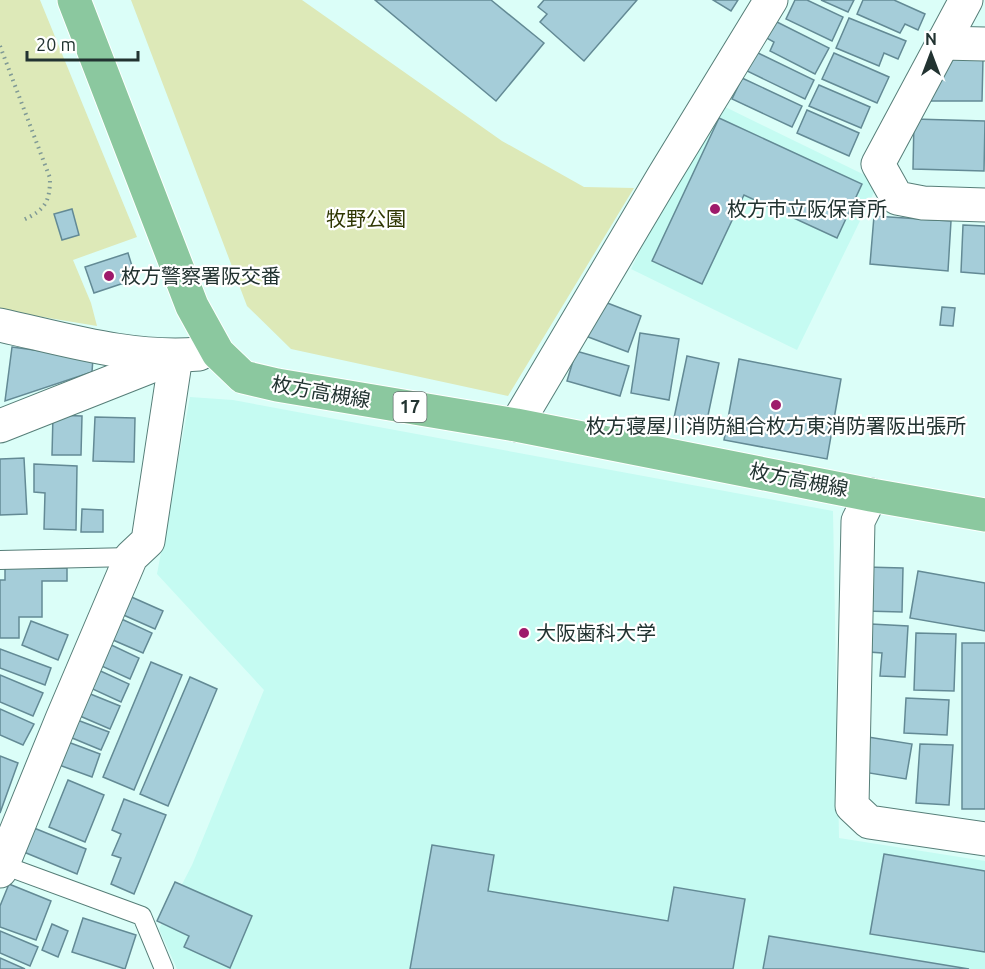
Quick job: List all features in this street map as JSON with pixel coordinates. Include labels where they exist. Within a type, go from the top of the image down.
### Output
[{"type":"main road","name":"枚方高槻線","points":[[74,0],[192,306],[218,353],[243,377],[277,385],[516,425],[871,495],[985,515]]},
{"type":"street","points":[[516,425],[686,138],[771,0]]},
{"type":"street","points":[[966,0],[878,164],[897,198],[923,203],[985,205]]},
{"type":"street","points":[[942,43],[985,44]]},
{"type":"street","points":[[0,325],[114,350],[176,356],[218,353]]},
{"type":"street","points":[[0,426],[176,356]]},
{"type":"street","points":[[1,867],[131,557],[148,541],[176,356]]},
{"type":"street","points":[[871,495],[858,521],[852,806],[869,822],[985,839]]},
{"type":"lane","points":[[0,560],[131,557]]},
{"type":"lane","points":[[1,867],[142,916],[164,969]]},
{"type":"path","points":[[0,46],[50,178],[50,195],[43,208],[23,220]]},
{"type":"shaded area","points":[[713,101],[879,182],[797,350],[631,269]]},
{"type":"shaded area","name":"大阪歯科大学","points":[[190,397],[233,400],[833,511],[839,838],[985,861],[985,969],[177,969],[159,929],[192,865],[264,690],[157,574]]},
{"type":"green space","points":[[0,0],[40,0],[137,237],[73,260],[91,303],[97,326],[0,310]]},
{"type":"green space","name":"牧野公園","points":[[131,0],[302,0],[502,141],[584,187],[634,188],[508,396],[291,349],[247,306]]},
{"type":"building","points":[[375,0],[491,0],[544,43],[496,101]]},
{"type":"building","points":[[544,0],[637,0],[584,61],[540,22],[547,14],[538,7]]},
{"type":"building","points":[[713,0],[738,0],[731,11]]},
{"type":"building","points":[[795,0],[807,0],[843,17],[832,41],[786,19]]},
{"type":"building","points":[[821,0],[854,0],[848,12]]},
{"type":"building","points":[[863,0],[894,0],[925,14],[918,30],[905,24],[900,33],[857,14]]},
{"type":"building","points":[[849,18],[906,41],[898,59],[884,53],[879,66],[836,48]]},
{"type":"building","points":[[771,19],[829,48],[815,74],[770,51],[774,42],[763,36]]},
{"type":"building","points":[[754,51],[814,80],[805,99],[745,70]]},
{"type":"building","points":[[834,53],[889,77],[877,103],[822,79]]},
{"type":"building","points":[[944,59],[983,59],[982,101],[931,101],[931,82]]},
{"type":"building","points":[[742,78],[802,106],[792,127],[732,99]]},
{"type":"building","points":[[819,85],[870,107],[861,128],[809,106]]},
{"type":"building","points":[[807,110],[859,133],[849,156],[797,133]]},
{"type":"building","points":[[719,118],[862,184],[837,238],[744,195],[702,284],[652,261]]},
{"type":"building","points":[[914,119],[985,121],[984,171],[913,169]]},
{"type":"building","points":[[72,209],[79,235],[62,240],[54,214]]},
{"type":"building","points":[[874,216],[951,221],[948,271],[870,264]]},
{"type":"building","points":[[963,225],[985,226],[985,274],[961,272]]},
{"type":"building","points":[[128,253],[136,279],[94,293],[85,267]]},
{"type":"building","points":[[597,299],[641,316],[628,352],[583,335]]},
{"type":"building","points":[[942,307],[955,308],[953,326],[940,325]]},
{"type":"building","points":[[640,333],[679,339],[669,400],[631,393]]},
{"type":"building","points":[[12,347],[93,358],[92,372],[5,401]]},
{"type":"building","points":[[576,351],[629,366],[620,396],[567,381]]},
{"type":"building","points":[[687,356],[719,363],[706,425],[674,418]]},
{"type":"building","points":[[739,359],[841,379],[827,459],[724,440]]},
{"type":"building","points":[[53,415],[82,416],[81,455],[52,455]]},
{"type":"building","points":[[95,417],[135,418],[134,462],[93,461]]},
{"type":"building","points":[[24,458],[27,514],[0,515],[0,459]]},
{"type":"building","points":[[34,464],[77,466],[76,530],[44,529],[45,493],[34,492]]},
{"type":"building","points":[[82,509],[103,510],[103,532],[81,532]]},
{"type":"building","points":[[865,567],[903,568],[902,612],[864,611]]},
{"type":"building","points":[[5,568],[67,568],[67,581],[42,581],[42,617],[19,617],[19,638],[0,638],[0,580],[5,580]]},
{"type":"building","points":[[918,571],[985,583],[985,631],[910,618]]},
{"type":"building","points":[[127,595],[163,611],[155,629],[119,613]]},
{"type":"building","points":[[115,616],[152,633],[143,653],[106,637]]},
{"type":"building","points":[[31,621],[68,635],[58,660],[22,645]]},
{"type":"building","points":[[871,624],[908,626],[905,677],[880,676],[882,653],[869,652]]},
{"type":"building","points":[[916,633],[956,634],[954,691],[914,690]]},
{"type":"building","points":[[105,642],[139,658],[130,679],[95,663]]},
{"type":"building","points":[[962,643],[985,643],[985,809],[962,809]]},
{"type":"building","points":[[0,649],[51,668],[45,685],[0,668]]},
{"type":"building","points":[[151,662],[182,675],[134,790],[103,777]]},
{"type":"building","points":[[94,668],[129,684],[121,702],[86,686]]},
{"type":"building","points":[[0,675],[43,693],[33,716],[0,702]]},
{"type":"building","points":[[190,677],[217,689],[168,806],[140,794]]},
{"type":"building","points":[[83,691],[120,706],[110,729],[73,713]]},
{"type":"building","points":[[906,698],[949,700],[947,735],[904,733]]},
{"type":"building","points":[[0,709],[34,724],[23,745],[0,735]]},
{"type":"building","points":[[72,718],[109,732],[101,750],[65,735]]},
{"type":"building","points":[[868,737],[912,744],[906,779],[863,772]]},
{"type":"building","points":[[60,739],[100,754],[92,777],[51,762]]},
{"type":"building","points":[[920,744],[953,745],[949,805],[916,803]]},
{"type":"building","points":[[0,756],[18,763],[0,813]]},
{"type":"building","points":[[68,780],[104,795],[85,842],[49,827]]},
{"type":"building","points":[[124,799],[166,815],[134,894],[111,884],[121,858],[112,855],[121,834],[112,830]]},
{"type":"building","points":[[29,826],[86,849],[77,874],[19,850]]},
{"type":"building","points":[[432,845],[494,855],[488,891],[668,921],[674,887],[745,899],[733,969],[410,969]]},
{"type":"building","points":[[884,854],[985,871],[985,952],[870,934]]},
{"type":"building","points":[[175,882],[252,916],[230,968],[184,947],[189,936],[157,921]]},
{"type":"building","points":[[9,884],[51,901],[36,940],[0,927],[0,906]]},
{"type":"building","points":[[83,918],[136,935],[125,969],[72,952]]},
{"type":"building","points":[[52,924],[68,931],[58,957],[42,950]]},
{"type":"building","points":[[0,931],[38,947],[30,966],[0,953]]},
{"type":"building","points":[[769,936],[969,969],[763,969]]},
{"type":"building","points":[[0,958],[25,969],[0,969]]},
{"type":"place","name":"枚方市立阪保育所","points":[[715,209]]},
{"type":"place","name":"枚方警察署阪交番","points":[[109,276]]},
{"type":"place","name":"枚方寝屋川消防組合枚方東消防署阪出張所","points":[[776,405]]},
{"type":"place","name":"大阪歯科大学","points":[[524,633]]}]
